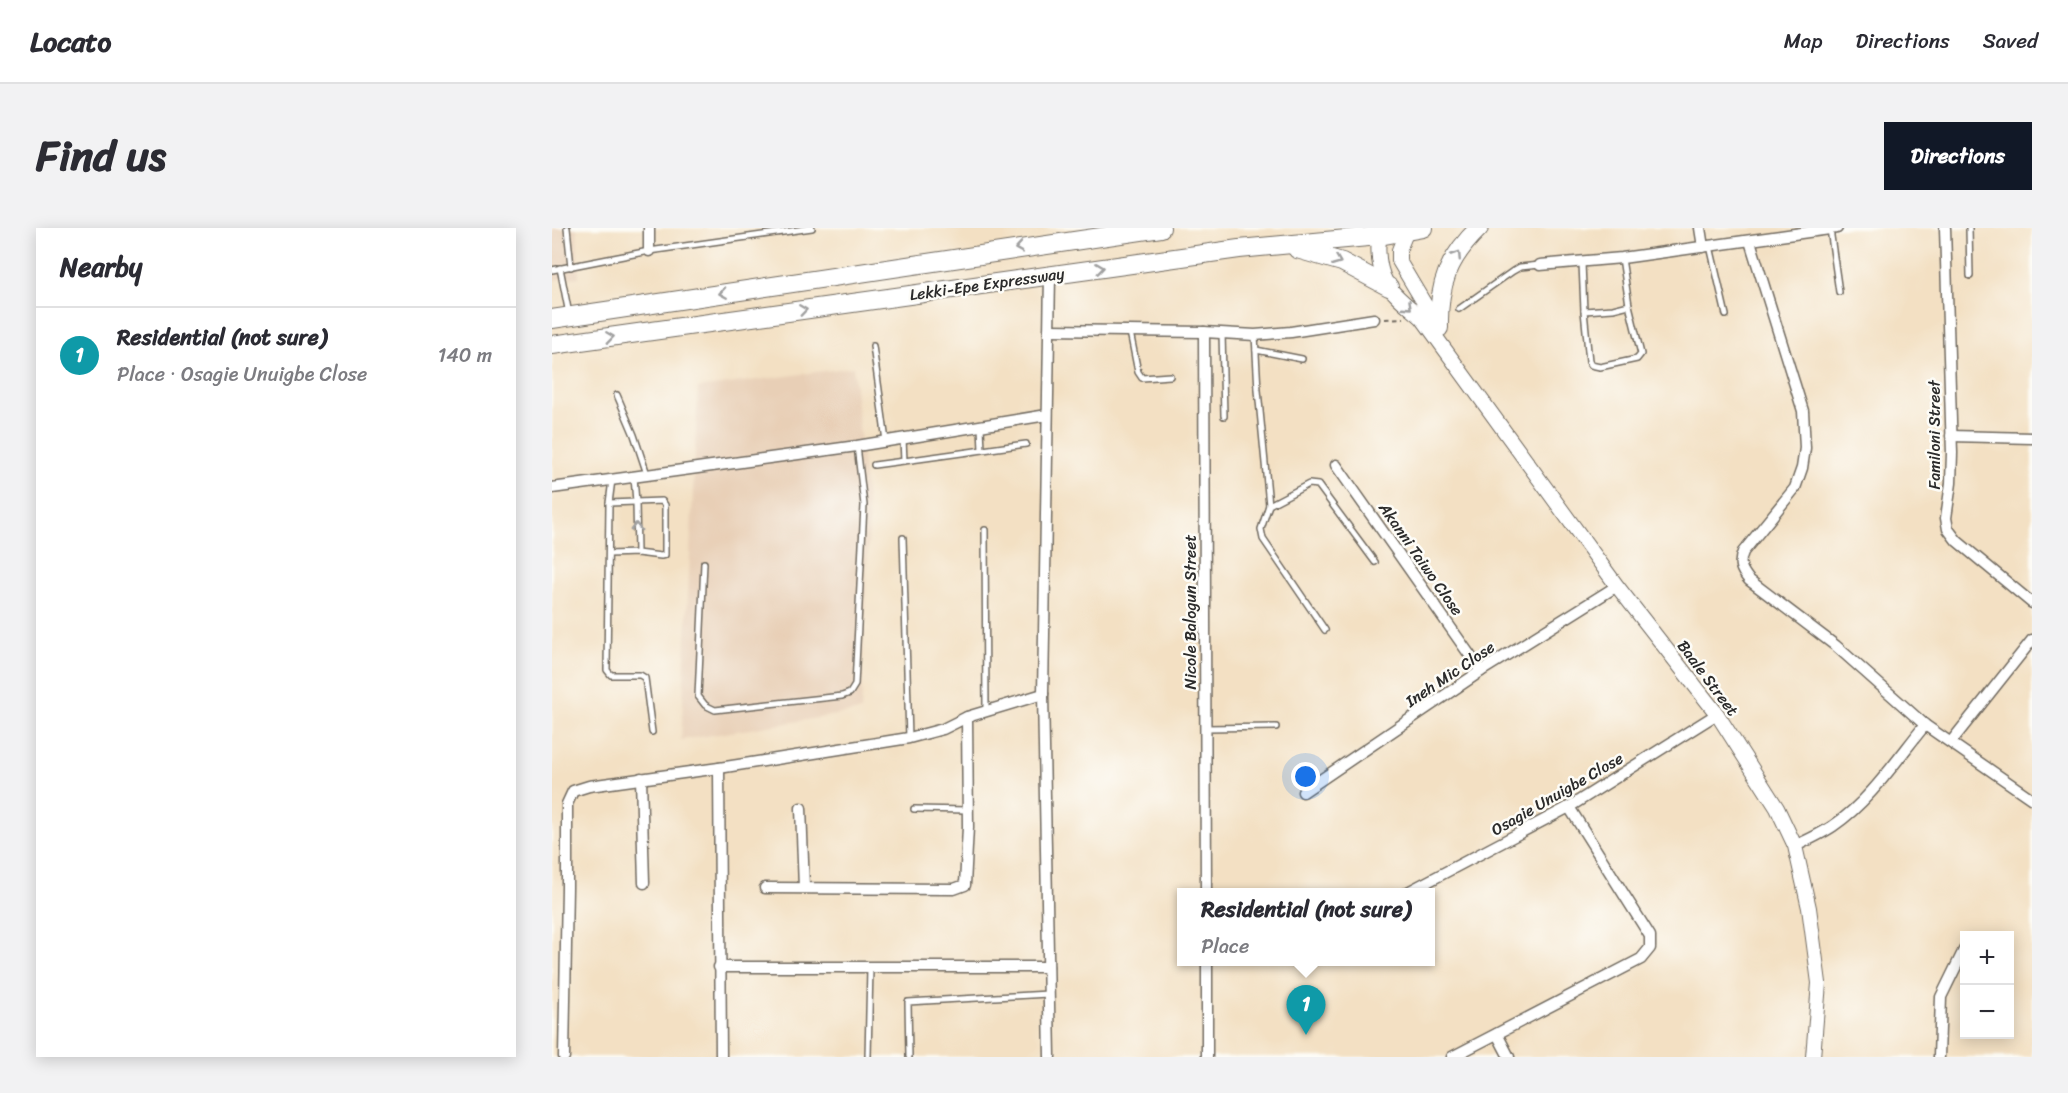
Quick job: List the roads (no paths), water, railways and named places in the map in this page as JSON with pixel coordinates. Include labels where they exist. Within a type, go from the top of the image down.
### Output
[{"type":"highway","name":"Lekki-Epe Expressway","points":[[561,317],[1135,229],[1161,228]]},
{"type":"highway","points":[[1161,260],[1183,250],[1339,228]]},
{"type":"highway","points":[[1439,328],[1438,306],[1448,270],[1456,254],[1479,228]]},
{"type":"highway","name":"Lekki-Epe Expressway","points":[[552,345],[1239,249],[1398,230]]},
{"type":"highway","points":[[1239,249],[1289,247],[1319,254],[1342,262],[1389,287]]},
{"type":"street","points":[[649,228],[649,251]]},
{"type":"street","points":[[1700,228],[1707,247]]},
{"type":"street","points":[[1540,265],[1622,258],[1834,228]]},
{"type":"street","name":"Familoni Street","points":[[1945,228],[1951,436],[1951,483],[1946,518],[1948,529],[1957,541],[2032,603]]},
{"type":"street","points":[[1398,230],[1399,261],[1439,328],[1456,366]]},
{"type":"street","points":[[1398,230],[1382,270],[1389,287],[1422,318],[1456,366]]},
{"type":"street","points":[[1750,241],[1803,411],[1805,448],[1802,468],[1795,488],[1743,552],[1740,561],[1741,570],[1749,580],[1836,646],[1925,725],[2032,799]]},
{"type":"street","points":[[1050,275],[1043,694],[1050,1057]]},
{"type":"street","points":[[1049,330],[1255,335],[1291,332],[1374,319]]},
{"type":"street","name":"Nicole Balogun Street","points":[[1204,332],[1206,888]]},
{"type":"street","name":"Baale Street","points":[[1456,366],[1617,586],[1717,714],[1777,808],[1795,846],[1809,908],[1819,983],[1813,1057]]},
{"type":"street","points":[[552,488],[857,446],[1047,415]]},
{"type":"street","points":[[1951,436],[2032,438]]},
{"type":"street","name":"Akanni Taiwo Close","points":[[1336,465],[1481,671]]},
{"type":"street","name":"Ineh Mic Close","points":[[1303,792],[1481,671],[1617,586]]},
{"type":"street","points":[[1951,742],[2032,640]]},
{"type":"street","points":[[564,1057],[567,804],[573,791],[590,786],[909,738],[943,729],[967,717],[1043,694]]},
{"type":"street","name":"Osagie Unuigbe Close","points":[[1416,888],[1569,807],[1717,714]]},
{"type":"street","points":[[765,888],[954,889],[965,885],[968,810],[967,717]]},
{"type":"street","points":[[1795,846],[1826,831],[1849,814],[1925,725]]},
{"type":"street","points":[[719,768],[721,1057]]},
{"type":"street","points":[[641,778],[644,883]]},
{"type":"street","points":[[1452,1057],[1641,959],[1650,948],[1650,936],[1569,807]]},
{"type":"street","points":[[801,808],[804,888]]},
{"type":"street","points":[[552,950],[565,950]]},
{"type":"street","points":[[1939,1057],[1941,997],[1960,958]]},
{"type":"street","points":[[1207,966],[1207,1057]]},
{"type":"street","points":[[719,967],[1048,967]]},
{"type":"street","points":[[1497,1034],[1509,1057]]},
{"type":"lane","points":[[567,228],[571,267]]},
{"type":"lane","points":[[552,270],[649,251],[812,228]]},
{"type":"lane","points":[[1834,228],[1839,292]]},
{"type":"lane","points":[[1970,228],[1970,276]]},
{"type":"lane","points":[[1707,247],[1726,315]]},
{"type":"lane","points":[[1582,263],[1589,361],[1591,366],[1600,367],[1637,359],[1641,354],[1629,304],[1622,258]]},
{"type":"lane","points":[[1459,309],[1513,271],[1521,267],[1540,265]]},
{"type":"lane","points":[[560,268],[561,317]]},
{"type":"lane","points":[[1584,311],[1613,309],[1629,304]]},
{"type":"lane","points":[[1130,332],[1138,372],[1142,378],[1170,376]]},
{"type":"lane","points":[[1222,333],[1224,416]]},
{"type":"lane","points":[[1255,335],[1269,505],[1261,529],[1263,539],[1325,630]]},
{"type":"lane","points":[[873,346],[886,441]]},
{"type":"lane","points":[[1256,350],[1302,359]]},
{"type":"lane","points":[[617,395],[647,474]]},
{"type":"lane","points":[[981,427],[982,450]]},
{"type":"lane","points":[[903,439],[904,461]]},
{"type":"lane","points":[[874,465],[1026,444]]},
{"type":"lane","points":[[704,563],[698,696],[705,705],[715,710],[842,696],[850,693],[855,685],[864,505],[857,446]]},
{"type":"lane","points":[[634,476],[637,553]]},
{"type":"lane","points":[[612,480],[609,503],[607,670],[611,675],[640,675],[645,678],[652,732]]},
{"type":"lane","points":[[1269,505],[1310,484],[1318,484],[1375,562]]},
{"type":"lane","points":[[609,503],[662,501],[665,505],[666,548],[665,555],[661,556],[637,553],[609,554]]},
{"type":"lane","points":[[985,530],[986,711]]},
{"type":"lane","points":[[903,538],[909,738]]},
{"type":"lane","points":[[1206,728],[1276,728]]},
{"type":"lane","points":[[914,809],[968,810]]},
{"type":"lane","points":[[868,1057],[870,968]]},
{"type":"lane","points":[[909,1057],[908,1002],[1048,994]]},
{"type":"place","name":"Residential (not sure)","points":[[1306,1035]]}]
